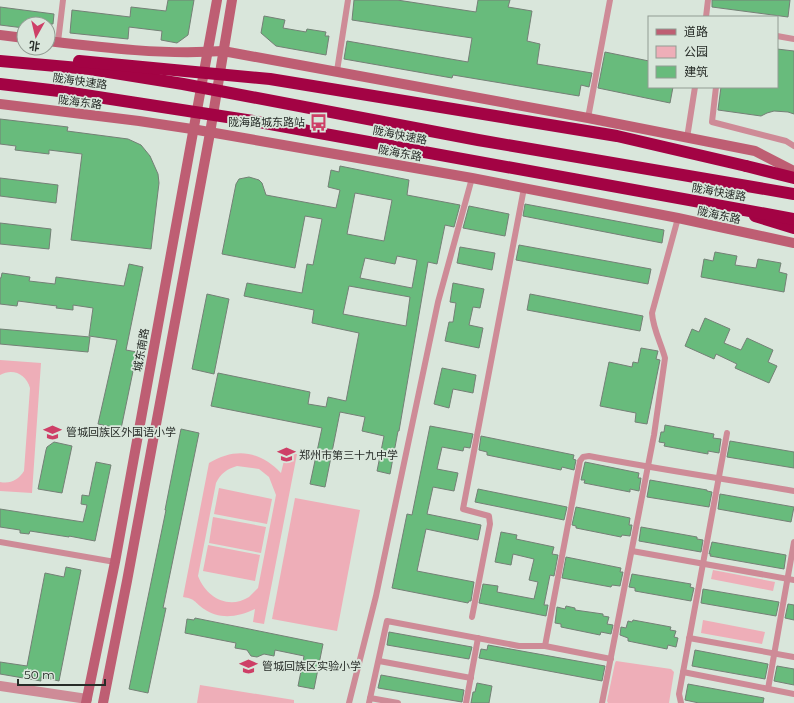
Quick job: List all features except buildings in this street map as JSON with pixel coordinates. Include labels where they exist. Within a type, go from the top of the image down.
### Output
[{"type":"highway","points":[[0,60],[37,59],[92,61],[170,71],[270,79],[617,136],[794,178]]},
{"type":"highway","name":"陇海快速路","points":[[0,60],[90,70],[176,83],[478,140],[794,194]]},
{"type":"highway","name":"陇海快速路","points":[[4,85],[253,120],[794,219]]},
{"type":"highway","points":[[725,206],[794,228]]},
{"type":"street","name":"城东南路","points":[[86,701],[115,562],[216,0]]},
{"type":"street","points":[[103,703],[210,133],[232,0]]},
{"type":"street","points":[[0,35],[16,37]]},
{"type":"street","points":[[56,42],[148,52],[207,52],[223,50],[588,118],[755,152],[794,171]]},
{"type":"street","name":"陇海东路","points":[[0,104],[192,129],[472,178],[678,218],[794,243]]},
{"type":"street","points":[[0,686],[86,701]]},
{"type":"lane","points":[[56,29],[63,0]]},
{"type":"lane","points":[[337,71],[348,0]]},
{"type":"lane","points":[[588,118],[610,0]]},
{"type":"lane","points":[[706,16],[708,0]]},
{"type":"lane","points":[[778,36],[794,38]]},
{"type":"lane","points":[[687,138],[695,88]]},
{"type":"lane","points":[[716,88],[712,122],[786,141],[794,146]]},
{"type":"lane","points":[[349,703],[376,596],[438,302],[472,178]]},
{"type":"lane","points":[[472,617],[490,524],[489,516],[463,509],[524,188]]},
{"type":"lane","points":[[602,703],[648,467],[665,358],[662,345],[652,323],[652,313],[678,218]]},
{"type":"lane","points":[[681,703],[679,694],[727,433]]},
{"type":"lane","points":[[545,646],[580,461],[583,457],[589,456],[794,491]]},
{"type":"lane","points":[[0,542],[115,562]]},
{"type":"lane","points":[[768,688],[774,654],[791,580],[794,542]]},
{"type":"lane","points":[[632,551],[791,580]]},
{"type":"lane","points":[[398,703],[370,700],[387,621],[519,646],[545,646],[611,659]]},
{"type":"lane","points":[[466,703],[478,638]]},
{"type":"lane","points":[[690,638],[794,657]]},
{"type":"lane","points":[[378,661],[471,678]]},
{"type":"lane","points":[[683,672],[794,694]]},
{"type":"green space","points":[[0,360],[41,363],[32,493],[0,491],[0,482],[14,481],[24,471],[30,388],[22,376],[14,372],[0,375]]},
{"type":"green space","points":[[286,452],[297,454],[264,624],[253,622],[255,609],[236,615],[216,615],[204,609],[193,600],[183,597],[209,463],[229,455],[238,453],[247,454],[265,460],[281,473]],"holes":[[[237,466],[259,469],[269,477],[276,495],[258,588],[249,597],[241,601],[226,602],[212,595],[206,590],[198,576],[216,483],[225,472]]]},
{"type":"green space","points":[[219,488],[272,499],[267,524],[214,514]]},
{"type":"green space","points":[[295,498],[360,510],[337,631],[272,619]]},
{"type":"green space","points":[[213,517],[266,527],[261,553],[209,543]]},
{"type":"green space","points":[[208,545],[260,555],[255,581],[203,571]]},
{"type":"green space","points":[[713,570],[775,582],[773,591],[711,579]]},
{"type":"green space","points":[[703,620],[765,632],[762,644],[701,633]]},
{"type":"green space","points":[[616,661],[671,669],[674,672],[669,703],[608,703],[607,701]]},
{"type":"green space","points":[[200,685],[294,700],[294,703],[197,703]]},
{"type":"place","name":"陇海路城东路站","points":[[318,122]]},
{"type":"place","name":"管城回族区外国语小学","points":[[53,432]]},
{"type":"place","name":"郑州市第三十九中学","points":[[286,455]]},
{"type":"place","name":"管城回族区实验小学","points":[[249,666]]}]
